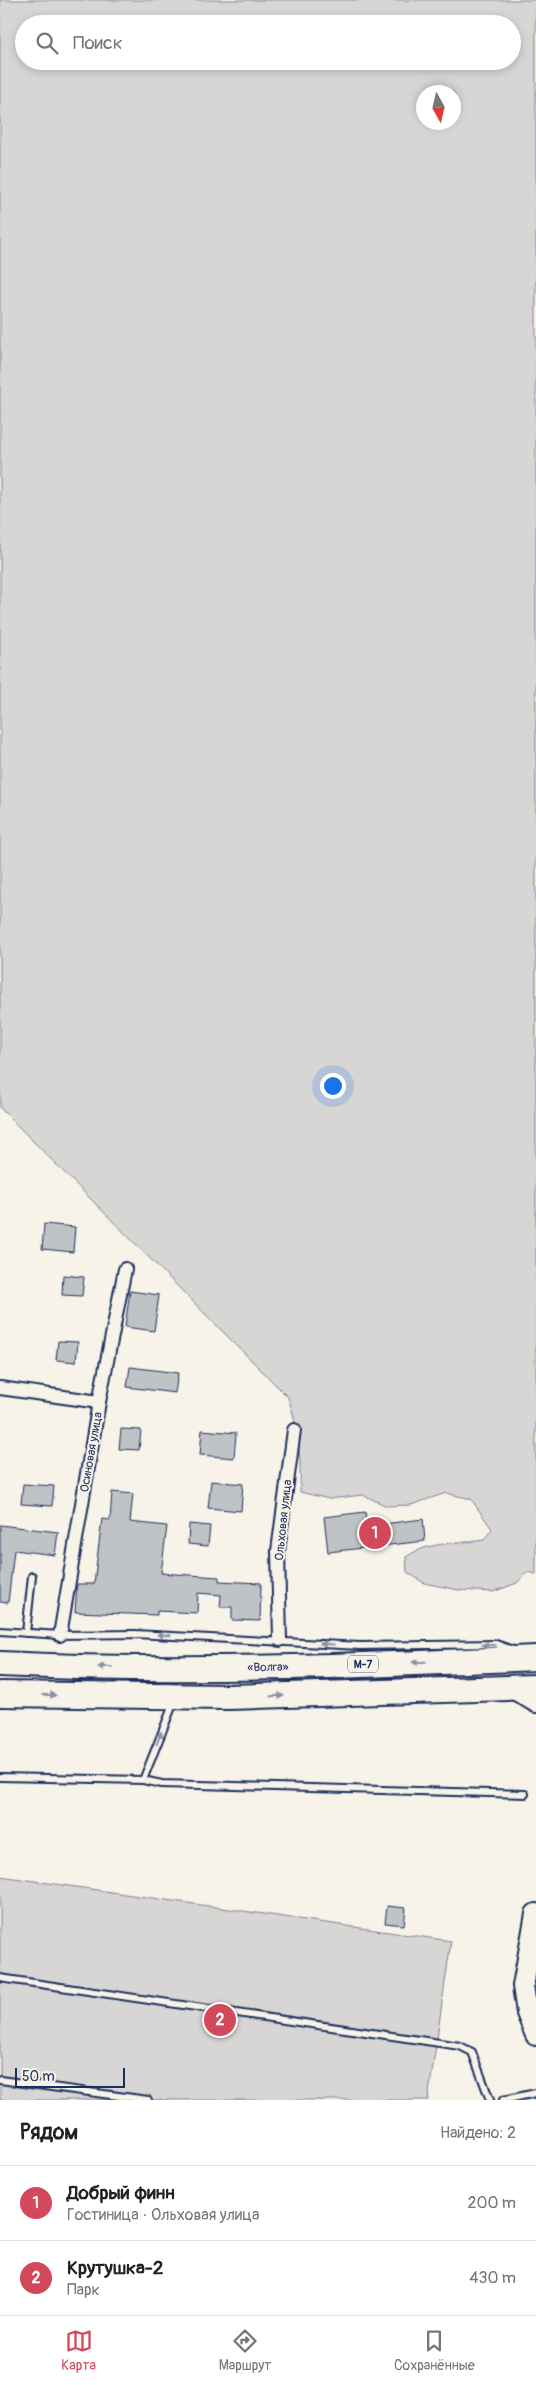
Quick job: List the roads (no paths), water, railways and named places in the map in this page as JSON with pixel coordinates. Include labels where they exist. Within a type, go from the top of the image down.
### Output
[{"type":"highway","name":"«Волга»","points":[[0,1664],[66,1667],[270,1667],[536,1657]]},
{"type":"highway","points":[[0,1694],[176,1697],[263,1696],[525,1687]]},
{"type":"main road","points":[[525,1687],[536,1702]]},
{"type":"main road","points":[[536,1914],[523,1986],[527,2013],[536,2035]]},
{"type":"street","name":"Осиновая улица","points":[[60,1636],[99,1402],[125,1269]]},
{"type":"street","points":[[0,1388],[99,1402]]},
{"type":"street","name":"Ольховая улица","points":[[280,1640],[278,1551],[294,1430]]},
{"type":"lane","points":[[26,1632],[32,1576]]},
{"type":"lane","points":[[0,1631],[60,1636],[135,1634],[280,1640],[360,1646],[496,1644],[536,1657]]},
{"type":"lane","points":[[143,1780],[176,1697]]},
{"type":"lane","points":[[0,1777],[143,1780],[162,1784],[525,1794]]},
{"type":"lane","points":[[0,1978],[460,2046],[472,2052],[490,2100]]},
{"type":"lane","points":[[0,2080],[148,2100]]},
{"type":"lane","points":[[93,2100],[94,2092]]},
{"type":"lane","points":[[503,2100],[536,2093]]},
{"type":"place","name":"Добрый финн","points":[[375,1533]]},
{"type":"place","name":"Крутушка-2","points":[[220,2020]]}]
